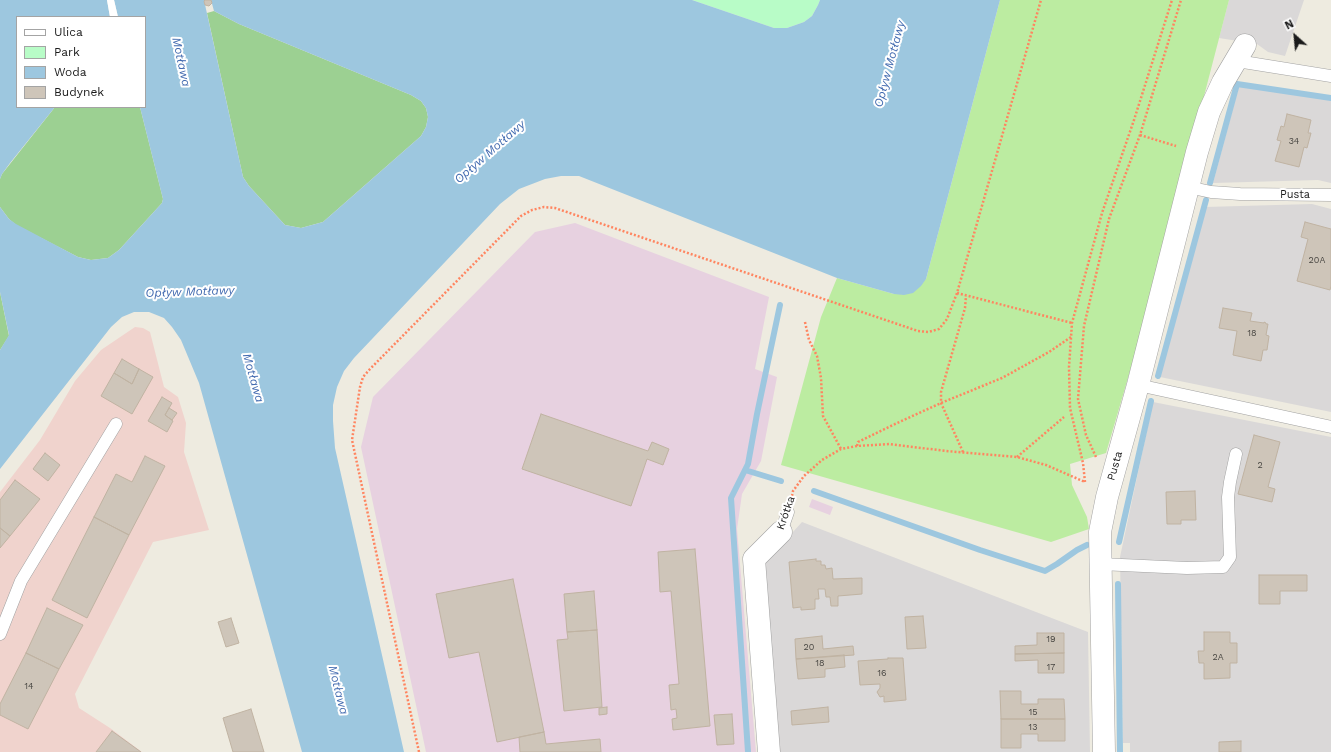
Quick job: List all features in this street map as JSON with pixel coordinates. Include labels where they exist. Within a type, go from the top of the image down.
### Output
[{"type":"street","name":"Pusta","points":[[1104,752],[1100,564],[1101,491],[1138,385],[1197,152],[1209,112],[1223,82],[1241,53]]},
{"type":"street","name":"Krótka","points":[[769,752],[754,559],[781,532]]},
{"type":"lane","name":"Pusta","points":[[1241,53],[1331,76]]},
{"type":"lane","name":"Pusta","points":[[1188,187],[1211,192],[1240,194],[1331,195]]},
{"type":"lane","points":[[1138,385],[1331,427]]},
{"type":"lane","points":[[0,634],[21,581],[116,424]]},
{"type":"lane","points":[[1100,564],[1187,568],[1223,566],[1230,557],[1228,497],[1236,454]]},
{"type":"lane","name":"Krótka","points":[[781,532],[788,512]]},
{"type":"path","points":[[419,752],[352,440],[360,387],[363,377],[520,216],[532,210],[544,207],[555,208],[918,331],[928,332],[939,329],[947,319],[957,293],[1041,0]]},
{"type":"path","points":[[1085,482],[1083,463],[1070,408],[1068,367],[1072,323],[1102,213],[1134,120],[1172,0]]},
{"type":"path","points":[[1096,458],[1086,434],[1078,399],[1084,326],[1109,219],[1140,136],[1181,0]]},
{"type":"path","points":[[1140,136],[1197,152]]},
{"type":"path","points":[[957,293],[1072,323]]},
{"type":"path","points":[[963,453],[941,403],[941,392],[965,308],[966,296]]},
{"type":"path","points":[[805,322],[809,340],[817,356],[821,378],[824,416],[841,449]]},
{"type":"path","points":[[857,446],[858,442],[941,403],[1002,378],[1049,352],[1071,337]]},
{"type":"path","points":[[1017,457],[1064,417]]},
{"type":"path","name":"Krótka","points":[[788,512],[793,492],[804,476],[822,460],[841,449],[857,446],[889,444],[963,453],[1017,457],[1046,465],[1085,482],[1101,491]]},
{"type":"shaded area","points":[[1229,0],[1304,0],[1285,56],[1268,52],[1257,44],[1219,38]]},
{"type":"shaded area","points":[[1240,82],[1331,97],[1331,183],[1318,180],[1213,183]]},
{"type":"shaded area","points":[[1312,204],[1331,209],[1331,412],[1160,377],[1205,207]]},
{"type":"shaded area","points":[[575,223],[769,297],[755,369],[777,377],[761,461],[742,494],[737,529],[756,752],[426,752],[361,447],[373,397],[535,232]]},
{"type":"shaded area","points":[[135,327],[143,328],[150,332],[164,387],[178,397],[186,423],[184,452],[209,530],[153,542],[75,694],[79,708],[110,728],[142,752],[0,752],[0,492],[40,440],[75,381],[101,350]]},
{"type":"shaded area","points":[[1153,402],[1331,437],[1331,752],[1130,752],[1130,743],[1123,743],[1120,557]]},
{"type":"shaded area","points":[[812,499],[833,507],[830,515],[809,507]]},
{"type":"shaded area","points":[[802,522],[1088,632],[1090,752],[780,752],[764,564]]},
{"type":"green space","points":[[692,0],[820,0],[812,16],[804,22],[787,28],[774,28]]},
{"type":"green space","points":[[1000,0],[1229,0],[1152,296],[1106,453],[1070,464],[1072,485],[1087,517],[1089,529],[1051,542],[781,465],[821,317],[837,278],[894,294],[926,279]]},
{"type":"green space","points":[[214,11],[239,24],[411,95],[421,101],[426,108],[428,117],[426,127],[421,136],[323,222],[301,228],[285,225],[249,186],[243,177],[207,13]]},
{"type":"green space","points":[[54,108],[140,108],[163,199],[162,203],[119,250],[108,258],[91,260],[78,257],[16,225],[9,219],[0,207],[0,179],[2,174]]},
{"type":"green space","points":[[0,292],[9,336],[0,350]]},
{"type":"water","points":[[0,0],[107,0],[110,16],[16,16],[16,108],[54,108],[10,163],[0,179]]},
{"type":"water","points":[[114,0],[204,0],[243,177],[249,186],[285,225],[301,228],[323,222],[421,136],[426,127],[428,117],[426,108],[421,101],[411,95],[239,24],[214,11],[211,0],[692,0],[774,28],[787,28],[804,22],[812,16],[820,0],[1000,0],[926,279],[913,293],[904,295],[894,294],[837,278],[579,176],[561,176],[545,179],[519,189],[500,204],[354,358],[344,371],[337,387],[333,405],[335,448],[404,752],[302,752],[199,383],[181,340],[164,318],[149,312],[134,312],[122,317],[111,327],[0,469],[0,350],[9,335],[0,292],[0,207],[9,219],[16,224],[78,257],[91,260],[108,258],[119,250],[162,203],[163,199],[140,108],[146,108],[146,16],[118,16]]},
{"type":"pier","points":[[107,0],[114,0],[118,16],[110,16]]},
{"type":"building","points":[[205,0],[211,0],[212,3],[209,6],[205,5]]},
{"type":"building","points":[[1287,114],[1311,120],[1308,133],[1311,133],[1307,148],[1304,147],[1299,167],[1275,161],[1281,141],[1277,140],[1281,126],[1284,127]]},
{"type":"building","points":[[1305,222],[1331,229],[1330,290],[1297,281],[1308,239],[1301,237]]},
{"type":"building","points":[[1223,308],[1252,313],[1250,321],[1264,322],[1268,324],[1266,335],[1269,336],[1267,350],[1263,350],[1261,361],[1233,355],[1237,331],[1219,328]]},
{"type":"building","points":[[122,359],[139,369],[132,384],[114,373]]},
{"type":"building","points":[[139,369],[153,377],[132,414],[101,396],[114,373],[132,384]]},
{"type":"building","points":[[162,397],[172,403],[165,415],[173,421],[167,432],[148,421]]},
{"type":"building","points":[[169,408],[177,413],[172,420],[165,415]]},
{"type":"building","points":[[541,414],[648,451],[652,442],[669,449],[663,465],[647,459],[631,506],[522,469]]},
{"type":"building","points":[[1254,435],[1280,442],[1268,487],[1275,489],[1272,502],[1238,494]]},
{"type":"building","points":[[45,453],[60,465],[48,481],[33,469]]},
{"type":"building","points":[[145,456],[165,466],[129,535],[94,517],[116,474],[132,482]]},
{"type":"building","points":[[15,480],[40,499],[10,536],[0,528],[0,500]]},
{"type":"building","points":[[1195,491],[1196,520],[1181,520],[1181,524],[1167,524],[1166,492]]},
{"type":"building","points":[[94,517],[129,535],[87,618],[52,600]]},
{"type":"building","points":[[0,528],[10,536],[0,548]]},
{"type":"building","points":[[695,549],[710,726],[673,730],[672,719],[677,718],[676,709],[671,710],[669,685],[679,684],[671,591],[660,592],[658,552]]},
{"type":"building","points":[[816,559],[816,561],[821,561],[821,565],[825,565],[826,569],[832,568],[833,579],[862,578],[862,594],[838,596],[838,606],[831,606],[830,597],[826,597],[825,589],[818,589],[819,599],[815,599],[815,609],[801,610],[801,607],[793,608],[789,562]]},
{"type":"building","points":[[1259,575],[1307,575],[1307,591],[1280,591],[1280,604],[1259,604]]},
{"type":"building","points":[[513,579],[544,732],[497,742],[479,652],[449,658],[436,594]]},
{"type":"building","points":[[594,591],[597,630],[567,632],[564,594]]},
{"type":"building","points":[[47,608],[83,625],[59,669],[26,653]]},
{"type":"building","points":[[923,616],[926,648],[907,649],[905,617]]},
{"type":"building","points":[[231,618],[239,643],[226,647],[218,622]]},
{"type":"building","points":[[597,630],[602,707],[564,711],[557,640],[568,639],[567,632]]},
{"type":"building","points":[[1204,632],[1230,632],[1230,643],[1237,643],[1237,663],[1230,663],[1230,678],[1204,679],[1204,663],[1199,663],[1198,651],[1204,651]]},
{"type":"building","points":[[1037,633],[1064,633],[1064,653],[1015,654],[1015,646],[1037,645]]},
{"type":"building","points":[[822,636],[823,649],[853,646],[854,655],[796,659],[795,639]]},
{"type":"building","points":[[26,653],[59,669],[28,729],[0,715],[0,704]]},
{"type":"building","points":[[1064,653],[1064,673],[1038,673],[1038,660],[1015,661],[1015,654]]},
{"type":"building","points":[[844,655],[845,667],[825,669],[825,677],[798,679],[796,659]]},
{"type":"building","points":[[903,658],[906,700],[884,702],[884,696],[880,697],[877,692],[880,688],[880,684],[860,685],[858,661]]},
{"type":"building","points":[[1000,691],[1021,691],[1021,704],[1038,704],[1038,699],[1064,699],[1065,719],[1001,719]]},
{"type":"building","points":[[607,707],[607,714],[599,715],[599,708]]},
{"type":"building","points":[[828,707],[829,722],[792,725],[791,711]]},
{"type":"building","points":[[251,709],[264,752],[233,752],[223,718]]},
{"type":"building","points":[[732,714],[734,744],[717,745],[714,715]]},
{"type":"building","points":[[1001,719],[1065,719],[1065,741],[1038,741],[1038,734],[1021,734],[1021,748],[1001,748]]},
{"type":"building","points":[[112,731],[141,752],[96,752]]},
{"type":"building","points":[[544,732],[546,744],[600,739],[601,752],[520,752],[519,737]]},
{"type":"building","points":[[1241,741],[1241,752],[1219,752],[1219,742]]},
{"type":"waterway","points":[[1210,183],[1237,84],[1331,98]]},
{"type":"waterway","points":[[1158,376],[1206,200]]},
{"type":"waterway","points":[[748,752],[731,498],[748,464],[780,305]]},
{"type":"waterway","points":[[1119,542],[1151,401]]},
{"type":"waterway","points":[[745,470],[781,481]]},
{"type":"waterway","points":[[814,491],[980,550],[1045,571],[1087,545]]},
{"type":"waterway","points":[[1118,584],[1120,752]]},
{"type":"water label","name":"Motława","points":[[181,62]]},
{"type":"water label","name":"Opływ Motławy","points":[[890,64]]},
{"type":"water label","name":"Opływ Motławy","points":[[490,152]]},
{"type":"water label","name":"Opływ Motławy","points":[[190,292]]},
{"type":"water label","name":"Motława","points":[[253,378]]},
{"type":"water label","name":"Motława","points":[[338,690]]}]
